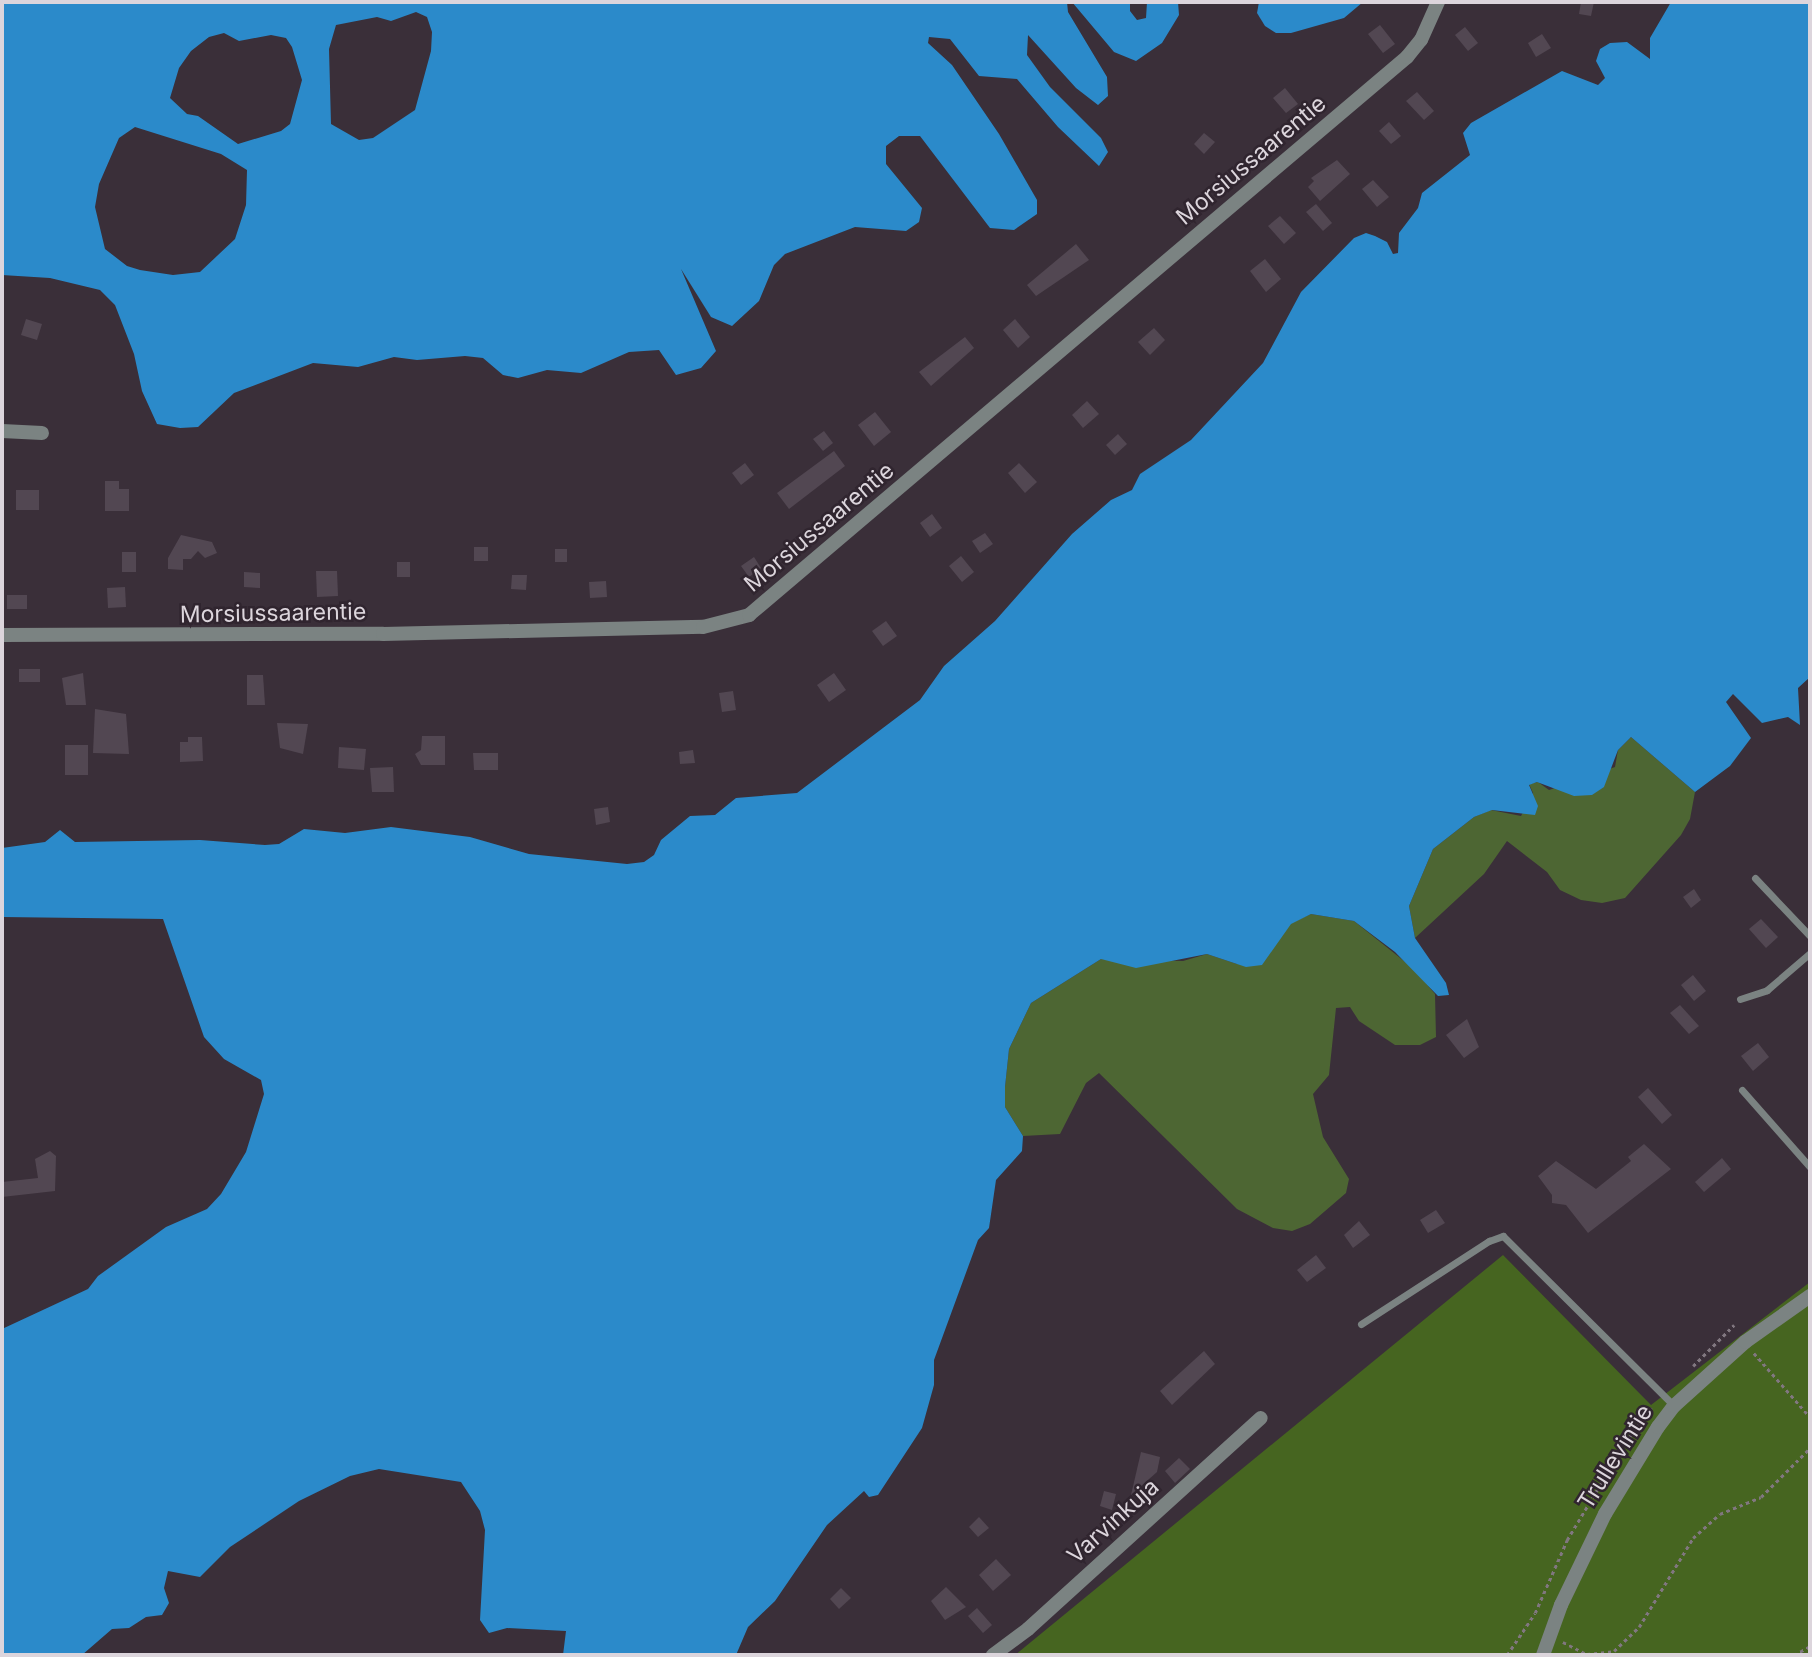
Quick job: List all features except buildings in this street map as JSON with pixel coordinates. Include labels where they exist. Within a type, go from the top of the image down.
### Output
[{"type":"street","name":"Morsiussaarentie","points":[[2,635],[356,635],[703,627],[749,615],[1407,57],[1421,40],[1438,2]]},
{"type":"street","points":[[2,431],[42,433]]},
{"type":"street","name":"Trullevintie","points":[[1546,1649],[1605,1514],[1674,1405],[1745,1342],[1810,1296]]},
{"type":"street","name":"Varvinkuja","points":[[993,1655],[1261,1418]]},
{"type":"lane","points":[[1755,878],[1810,936]]},
{"type":"lane","points":[[1740,999],[1750,1000],[1767,990],[1810,953]]},
{"type":"lane","points":[[1742,1090],[1810,1167]]},
{"type":"lane","points":[[1361,1324],[1489,1241],[1503,1236],[1674,1405]]},
{"type":"path","points":[[1745,1342],[1810,1417]]},
{"type":"path","points":[[1546,1649],[1570,1643],[1587,1654],[1614,1651],[1639,1627],[1693,1538],[1720,1514],[1761,1497],[1810,1448]]},
{"type":"path","points":[[1794,1655],[1810,1646]]},
{"type":"green space","points":[[1631,737],[1695,792],[1690,819],[1681,835],[1625,898],[1602,903],[1581,900],[1560,890],[1547,872],[1507,841],[1484,874],[1415,938],[1409,906],[1433,849],[1474,817],[1491,810],[1521,816],[1533,793],[1529,784],[1538,782],[1549,790],[1615,767],[1618,750]]},
{"type":"green space","points":[[1311,914],[1354,921],[1414,969],[1435,994],[1436,1037],[1420,1045],[1395,1045],[1359,1021],[1350,1007],[1336,1008],[1329,1075],[1313,1094],[1323,1137],[1349,1179],[1346,1193],[1310,1224],[1292,1231],[1273,1228],[1237,1209],[1099,1073],[1086,1083],[1060,1134],[1023,1136],[1005,1107],[1005,1087],[1009,1049],[1031,1003],[1101,959],[1183,961],[1207,954],[1237,964],[1291,923]]},
{"type":"green space","points":[[1503,1255],[1651,1405],[1810,1282],[1810,1655],[1015,1655]]},
{"type":"water","points":[[2,2],[1067,2],[1068,12],[1107,77],[1108,96],[1098,105],[1076,88],[1028,35],[1027,55],[1050,87],[1101,138],[1108,152],[1099,166],[1058,127],[1017,79],[979,76],[950,39],[929,37],[928,43],[952,65],[999,134],[1037,200],[1037,214],[1014,230],[990,228],[920,136],[899,136],[886,146],[886,164],[922,208],[919,222],[906,231],[855,227],[785,254],[774,265],[759,301],[732,326],[711,317],[681,269],[716,351],[701,368],[676,375],[659,350],[629,352],[581,373],[547,370],[518,378],[503,375],[483,358],[465,356],[417,360],[394,357],[358,367],[313,363],[234,393],[198,427],[180,428],[157,424],[142,391],[134,354],[115,305],[100,290],[50,278],[2,275]],"holes":[[[416,12],[427,17],[432,32],[431,51],[415,110],[373,138],[359,140],[331,124],[329,49],[336,25],[377,17],[391,21]],[[224,33],[239,41],[271,35],[286,38],[292,47],[302,80],[290,124],[281,131],[238,144],[198,116],[187,114],[170,98],[179,68],[191,51],[209,37]],[[135,127],[221,154],[247,170],[246,205],[235,239],[200,272],[173,275],[140,270],[127,266],[105,249],[95,207],[99,184],[119,138]]]},
{"type":"water","points":[[1072,2],[1130,2],[1130,11],[1137,20],[1146,18],[1147,2],[1178,2],[1179,15],[1162,43],[1136,61],[1114,52]]},
{"type":"water","points":[[1259,2],[1363,2],[1344,18],[1291,33],[1276,33],[1265,26],[1257,13]]},
{"type":"water","points":[[1671,2],[1810,2],[1810,677],[1798,688],[1800,725],[1788,717],[1762,723],[1733,694],[1726,702],[1751,738],[1730,766],[1695,792],[1631,737],[1618,750],[1604,787],[1592,795],[1574,796],[1537,782],[1529,785],[1538,806],[1535,815],[1492,810],[1474,817],[1433,849],[1409,906],[1415,938],[1446,983],[1449,995],[1438,996],[1395,952],[1354,921],[1311,914],[1291,924],[1262,965],[1246,967],[1207,954],[1136,968],[1101,959],[1031,1003],[1009,1049],[1005,1087],[1005,1107],[1023,1136],[1022,1151],[996,1180],[989,1228],[978,1240],[934,1360],[934,1385],[922,1428],[878,1495],[869,1497],[864,1491],[827,1525],[775,1601],[748,1627],[736,1655],[563,1655],[566,1631],[507,1628],[489,1633],[480,1620],[485,1530],[480,1511],[461,1482],[379,1469],[350,1476],[299,1501],[230,1547],[200,1577],[168,1571],[164,1588],[169,1603],[162,1615],[146,1617],[129,1628],[112,1629],[82,1655],[2,1655],[2,1329],[88,1289],[98,1276],[166,1227],[207,1209],[221,1194],[246,1152],[264,1094],[261,1080],[224,1059],[204,1037],[163,919],[2,917],[2,848],[45,842],[60,830],[75,842],[200,840],[265,845],[279,844],[304,829],[345,833],[391,827],[470,837],[529,854],[627,864],[644,862],[654,855],[661,840],[690,816],[715,815],[736,798],[797,793],[920,700],[944,666],[995,621],[1072,534],[1111,500],[1132,490],[1140,474],[1191,440],[1263,363],[1301,292],[1354,238],[1366,233],[1375,236],[1387,242],[1393,254],[1398,253],[1399,233],[1418,208],[1422,193],[1470,155],[1463,133],[1471,123],[1562,71],[1598,85],[1605,78],[1596,61],[1600,49],[1610,43],[1627,42],[1650,59],[1650,38]]}]
